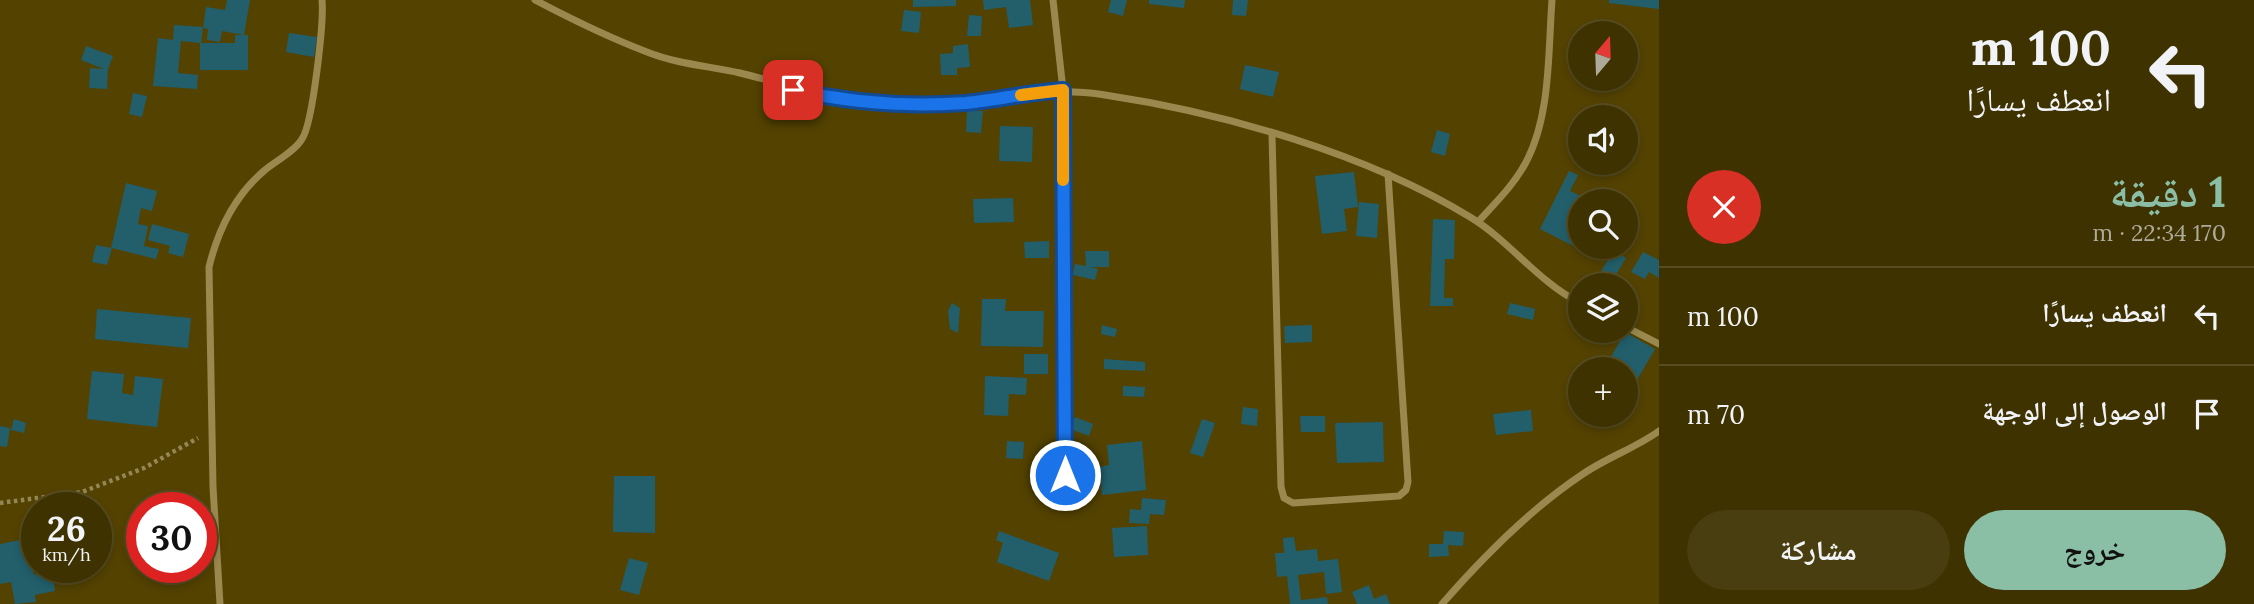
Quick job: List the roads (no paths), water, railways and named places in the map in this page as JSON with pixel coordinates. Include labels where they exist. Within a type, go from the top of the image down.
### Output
[{"type":"street","points":[[220,604],[212,427],[209,267],[216,238],[232,207],[256,178],[302,141],[314,82],[322,0]]},
{"type":"street","points":[[536,0],[648,53],[838,100],[888,105],[967,103],[1063,90],[1166,106],[1272,135],[1338,154],[1425,190],[1478,222],[1533,271],[1568,295]]},
{"type":"street","points":[[1053,0],[1063,90],[1066,502]]},
{"type":"street","points":[[1478,222],[1514,182],[1527,161],[1535,138],[1543,100],[1552,0]]},
{"type":"street","points":[[1272,135],[1281,487],[1284,498],[1293,503],[1399,496],[1406,490],[1408,482],[1388,173]]},
{"type":"street","points":[[1638,333],[1659,344]]},
{"type":"street","points":[[1442,604],[1494,549],[1552,496],[1597,465],[1659,431]]}]
